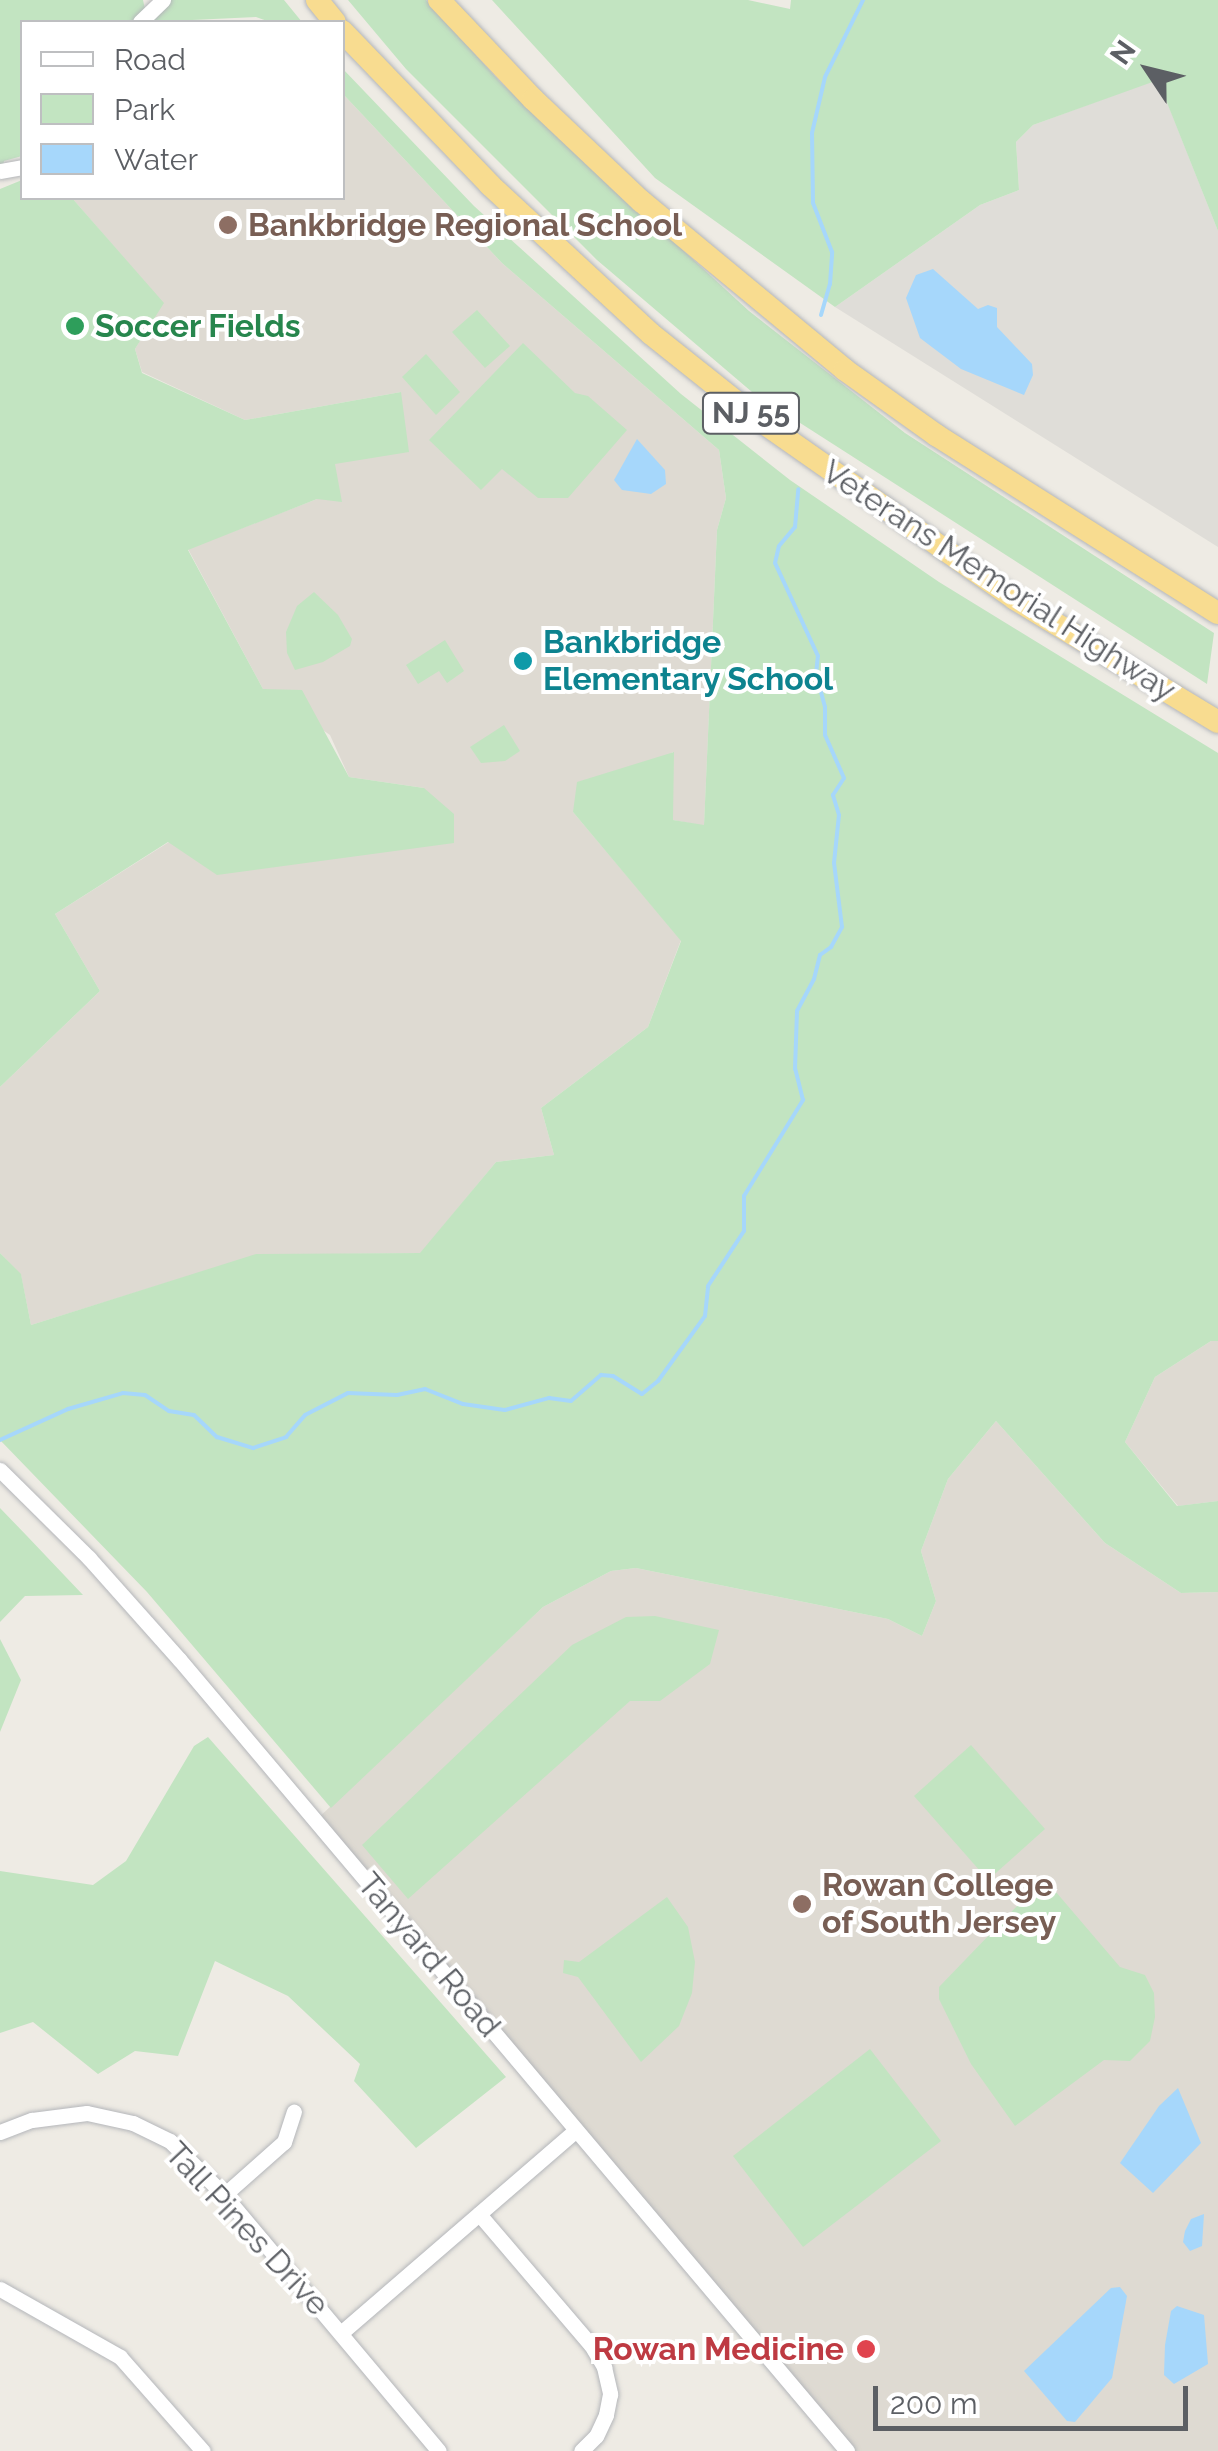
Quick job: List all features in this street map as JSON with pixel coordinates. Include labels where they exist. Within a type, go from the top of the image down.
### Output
[{"type":"highway","points":[[317,0],[334,20]]},
{"type":"highway","name":"NJ 55","points":[[443,2],[534,99],[641,200],[845,370],[951,444],[1218,613]]},
{"type":"highway","name":"Veterans Memorial Highway","points":[[345,34],[490,185],[651,334],[747,410],[1015,599],[1218,722]]},
{"type":"street","points":[[142,20],[162,0]]},
{"type":"street","name":"Tanyard Road","points":[[0,1470],[89,1558],[179,1659],[847,2451]]},
{"type":"street","points":[[224,2194],[284,2142],[294,2112]]},
{"type":"street","name":"Tall Pines Drive","points":[[0,2132],[62,2114],[120,2119],[170,2141],[224,2194],[439,2451]]},
{"type":"street","points":[[342,2332],[575,2131]]},
{"type":"street","points":[[479,2214],[591,2345],[604,2367],[610,2394],[606,2415],[582,2451]]},
{"type":"street","points":[[0,2289],[120,2357],[203,2451]]},
{"type":"shaded area","points":[[1158,79],[1218,231],[1218,547],[835,307],[980,205],[1019,190],[1016,142],[1033,125]]},
{"type":"shaded area","points":[[345,96],[502,263],[719,450],[726,498],[717,530],[704,826],[673,820],[673,752],[573,812],[681,940],[648,1027],[541,1108],[554,1155],[496,1162],[421,1253],[256,1255],[31,1325],[21,1275],[0,1253],[0,1087],[100,991],[55,914],[169,842],[424,788],[349,777],[330,735],[263,689],[188,549],[317,499],[335,464],[401,392],[245,420],[142,372],[135,349],[163,303],[74,200],[345,200]]},
{"type":"shaded area","points":[[1218,1327],[1218,1501],[1178,1506],[1125,1442],[1155,1377],[1211,1341]]},
{"type":"shaded area","name":"Rowan College of South Jersey","points":[[996,1421],[1105,1543],[1181,1593],[1218,1592],[1218,2451],[850,2451],[315,1821],[543,1607],[611,1571],[636,1568],[888,1619],[922,1636],[936,1601],[921,1551],[948,1479]]},
{"type":"green space","points":[[0,0],[143,0],[145,9],[135,20],[20,20],[20,157],[4,161],[0,178]]},
{"type":"green space","points":[[170,0],[284,0],[300,20],[256,17],[152,20]]},
{"type":"green space","points":[[348,0],[426,0],[500,82],[749,311],[905,433],[1214,633],[1207,684],[752,392],[597,260],[406,69]]},
{"type":"green space","points":[[492,0],[748,0],[790,9],[791,0],[1218,0],[1218,231],[1158,80],[1033,125],[1016,142],[1019,190],[980,205],[835,307],[655,178]]},
{"type":"green space","points":[[345,71],[474,206],[681,394],[790,480],[939,582],[1218,753],[1218,1341],[1211,1341],[1155,1377],[1125,1442],[1177,1506],[1218,1501],[1218,1592],[1181,1593],[1105,1543],[996,1421],[948,1479],[921,1551],[936,1601],[922,1636],[888,1619],[636,1568],[611,1571],[543,1607],[331,1808],[147,1592],[0,1440],[0,1253],[21,1274],[31,1325],[256,1254],[420,1253],[496,1162],[554,1155],[541,1108],[648,1027],[681,941],[573,812],[577,782],[674,752],[673,820],[704,825],[717,530],[726,498],[719,450],[502,263],[345,96]]},
{"type":"green space","points":[[20,181],[20,200],[74,200],[164,303],[135,349],[142,373],[245,420],[401,392],[409,452],[335,464],[342,502],[317,499],[188,550],[263,689],[302,690],[349,777],[424,788],[454,814],[454,843],[217,875],[168,842],[55,914],[100,991],[0,1087],[0,189]]},
{"type":"green space","points":[[477,310],[510,346],[485,368],[452,332]]},
{"type":"green space","points":[[523,343],[575,393],[588,396],[627,430],[568,498],[538,498],[502,469],[481,490],[429,440]]},
{"type":"green space","points":[[426,354],[460,392],[436,415],[402,377]]},
{"type":"green space","points":[[314,592],[338,615],[352,639],[350,646],[323,662],[295,670],[287,653],[286,632],[297,606]]},
{"type":"green space","points":[[445,640],[464,671],[447,683],[439,671],[418,684],[406,665]]},
{"type":"green space","points":[[504,725],[520,751],[505,761],[481,763],[470,747]]},
{"type":"green space","points":[[0,1508],[83,1595],[25,1596],[0,1622]]},
{"type":"green space","points":[[655,1616],[719,1630],[710,1664],[660,1701],[630,1701],[408,1899],[362,1845],[572,1645],[626,1617]]},
{"type":"green space","points":[[0,1639],[21,1680],[0,1732]]},
{"type":"green space","points":[[208,1737],[506,2077],[416,2148],[354,2081],[360,2064],[288,1996],[215,1961],[178,2056],[135,2051],[98,2074],[33,2022],[0,2033],[0,1871],[93,1885],[126,1861],[194,1746]]},
{"type":"green space","points":[[971,1745],[1045,1829],[988,1880],[914,1796]]},
{"type":"green space","points":[[1044,1878],[1120,1967],[1145,1975],[1154,1993],[1155,2017],[1150,2041],[1130,2061],[1104,2060],[1015,2126],[971,2064],[939,1999],[939,1987]]},
{"type":"green space","points":[[667,1897],[688,1927],[695,1962],[692,1993],[679,2026],[641,2062],[578,1977],[563,1973],[564,1960],[579,1962]]},
{"type":"green space","points":[[870,2049],[941,2141],[803,2247],[733,2156]]},
{"type":"water","points":[[933,269],[978,309],[988,305],[997,308],[997,327],[1032,364],[1033,375],[1024,395],[961,369],[920,338],[906,298],[916,275]]},
{"type":"water","points":[[637,439],[665,470],[666,484],[651,494],[622,490],[614,480]]},
{"type":"water","points":[[1178,2088],[1201,2143],[1153,2193],[1120,2163],[1159,2106]]},
{"type":"water","points":[[1204,2214],[1202,2246],[1190,2251],[1183,2242],[1185,2231],[1191,2219]]},
{"type":"water","points":[[1120,2287],[1127,2296],[1112,2378],[1075,2422],[1067,2421],[1024,2371],[1111,2288]]},
{"type":"water","points":[[1177,2306],[1204,2315],[1208,2364],[1174,2384],[1164,2375],[1165,2345],[1171,2311]]},
{"type":"waterway","points":[[821,315],[830,284],[832,252],[813,203],[812,133],[825,77],[863,0]]},
{"type":"waterway","points":[[0,1440],[68,1409],[123,1393],[145,1395],[169,1411],[194,1415],[217,1437],[253,1448],[286,1437],[305,1415],[348,1393],[397,1395],[425,1389],[463,1404],[505,1410],[549,1398],[571,1401],[601,1375],[613,1376],[642,1394],[658,1381],[705,1316],[708,1286],[744,1231],[744,1196],[803,1100],[795,1069],[797,1011],[814,979],[820,955],[831,947],[842,927],[834,863],[839,815],[833,795],[844,778],[825,735],[825,707],[816,674],[818,656],[775,563],[779,546],[795,527],[798,489]]},
{"type":"place","name":"Bankbridge Regional School","points":[[228,225]]},
{"type":"place","name":"Soccer Fields","points":[[75,326]]},
{"type":"place","name":"Bankbridge Elementary School","points":[[523,661]]},
{"type":"place","name":"Rowan College of South Jersey","points":[[802,1904]]},
{"type":"place","name":"Rowan Medicine","points":[[866,2349]]}]
